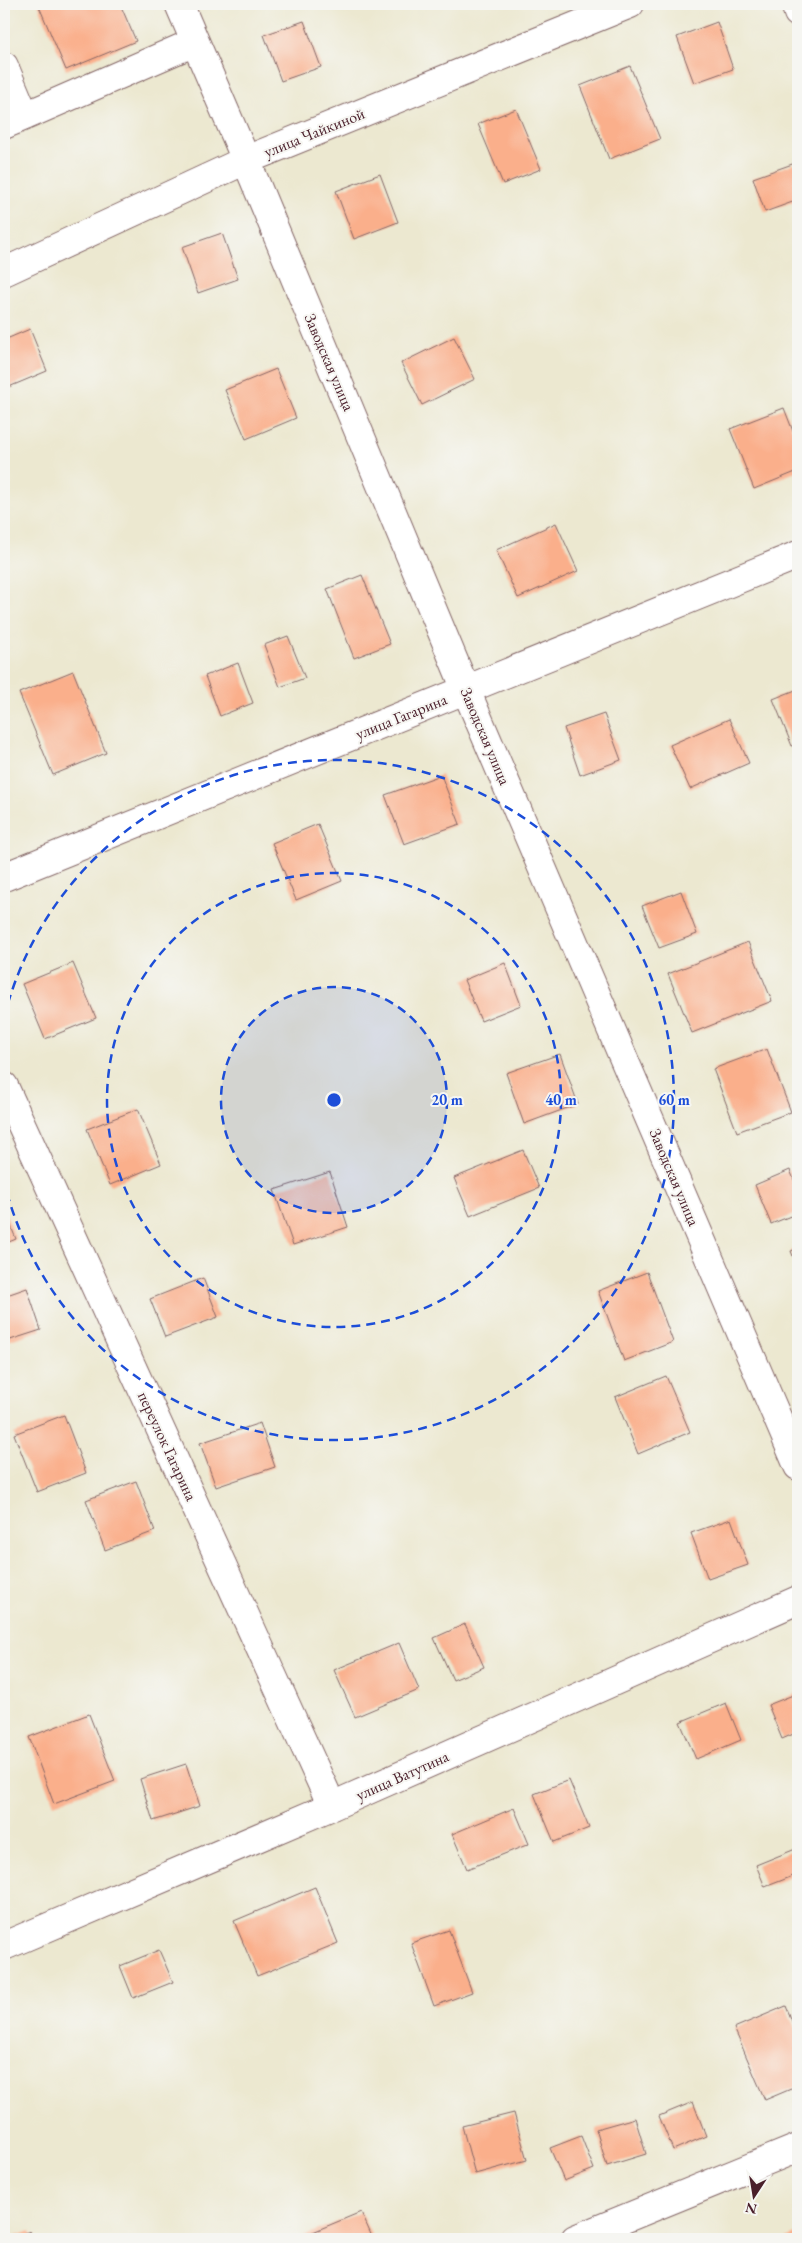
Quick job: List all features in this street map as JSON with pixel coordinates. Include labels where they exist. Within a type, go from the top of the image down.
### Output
[{"type":"street","name":"Заводская улица","points":[[179,4],[246,160],[466,690],[798,1466]]},
{"type":"street","name":"улица Чайкиной","points":[[4,272],[246,160],[630,4]]},
{"type":"street","points":[[795,4],[798,12]]},
{"type":"street","points":[[4,66],[14,120],[195,42]]},
{"type":"street","name":"улица Гагарина","points":[[4,877],[798,555]]},
{"type":"street","name":"переулок Гагарина","points":[[4,1086],[332,1806]]},
{"type":"street","name":"улица Ватутина","points":[[4,1946],[332,1806],[798,1600]]},
{"type":"street","points":[[575,2239],[798,2148]]},
{"type":"building","points":[[38,4],[120,4],[136,41],[66,70]]},
{"type":"building","points":[[304,21],[321,67],[281,81],[264,35]]},
{"type":"building","points":[[717,22],[733,69],[694,83],[677,37]]},
{"type":"building","points":[[630,66],[660,139],[609,159],[580,86]]},
{"type":"building","points":[[516,109],[541,169],[503,184],[478,124]]},
{"type":"building","points":[[798,162],[798,200],[765,212],[753,178]]},
{"type":"building","points":[[380,174],[398,222],[354,239],[336,191]]},
{"type":"building","points":[[222,233],[238,279],[198,293],[182,247]]},
{"type":"building","points":[[30,329],[47,371],[4,389],[4,340]]},
{"type":"building","points":[[454,337],[475,379],[422,405],[401,363]]},
{"type":"building","points":[[276,369],[296,418],[246,439],[225,390]]},
{"type":"building","points":[[784,408],[798,444],[798,471],[754,489],[730,429]]},
{"type":"building","points":[[556,523],[578,571],[518,598],[496,550]]},
{"type":"building","points":[[362,575],[390,644],[354,658],[327,589]]},
{"type":"building","points":[[288,636],[305,678],[280,687],[264,645]]},
{"type":"building","points":[[238,663],[253,703],[220,716],[205,676]]},
{"type":"building","points":[[73,671],[106,753],[53,775],[19,693]]},
{"type":"building","points":[[798,689],[798,744],[792,746],[773,699]]},
{"type":"building","points":[[604,714],[621,760],[580,775],[564,728]]},
{"type":"building","points":[[729,719],[749,763],[690,789],[670,745]]},
{"type":"building","points":[[441,775],[460,824],[404,844],[385,795]]},
{"type":"building","points":[[318,824],[342,881],[296,900],[272,843]]},
{"type":"building","points":[[681,891],[697,934],[659,948],[642,906]]},
{"type":"building","points":[[748,942],[772,1001],[692,1033],[668,974]]},
{"type":"building","points":[[73,963],[96,1018],[45,1039],[22,984]]},
{"type":"building","points":[[505,963],[521,1005],[481,1021],[464,980]]},
{"type":"building","points":[[767,1049],[791,1112],[737,1132],[713,1069]]},
{"type":"building","points":[[560,1054],[578,1104],[524,1124],[506,1073]]},
{"type":"building","points":[[138,1109],[161,1164],[110,1185],[87,1129]]},
{"type":"building","points":[[523,1150],[539,1188],[470,1216],[454,1178]]},
{"type":"building","points":[[790,1170],[798,1189],[798,1213],[771,1224],[755,1185]]},
{"type":"building","points":[[330,1172],[348,1227],[293,1245],[274,1190]]},
{"type":"building","points":[[4,1209],[16,1239],[4,1244]]},
{"type":"building","points":[[798,1248],[798,1269],[791,1251]]},
{"type":"building","points":[[647,1272],[673,1342],[624,1361],[598,1291]]},
{"type":"building","points":[[203,1278],[218,1317],[165,1337],[150,1299]]},
{"type":"building","points":[[27,1288],[41,1330],[4,1342],[4,1296]]},
{"type":"building","points":[[666,1376],[690,1432],[638,1454],[615,1397]]},
{"type":"building","points":[[64,1415],[86,1473],[37,1492],[14,1434]]},
{"type":"building","points":[[260,1423],[275,1467],[216,1487],[200,1443]]},
{"type":"building","points":[[136,1481],[155,1531],[105,1550],[86,1500]]},
{"type":"building","points":[[731,1519],[748,1565],[708,1579],[691,1533]]},
{"type":"building","points":[[465,1624],[484,1667],[453,1680],[434,1638]]},
{"type":"building","points":[[399,1643],[419,1690],[355,1717],[334,1670]]},
{"type":"building","points":[[798,1693],[798,1732],[782,1739],[768,1705]]},
{"type":"building","points":[[726,1703],[741,1740],[696,1759],[680,1722]]},
{"type":"building","points":[[89,1714],[115,1781],[54,1804],[29,1737]]},
{"type":"building","points":[[186,1764],[200,1806],[153,1821],[140,1779]]},
{"type":"building","points":[[569,1780],[589,1828],[554,1842],[534,1794]]},
{"type":"building","points":[[514,1808],[529,1844],[467,1869],[452,1834]]},
{"type":"building","points":[[798,1848],[798,1874],[765,1887],[756,1865]]},
{"type":"building","points":[[315,1887],[338,1943],[257,1976],[234,1921]]},
{"type":"building","points":[[449,1930],[472,1992],[434,2006],[411,1943]]},
{"type":"building","points":[[159,1950],[173,1982],[133,1998],[120,1966]]},
{"type":"building","points":[[786,2006],[798,2036],[798,2086],[765,2100],[734,2028]]},
{"type":"building","points":[[693,2102],[706,2136],[673,2150],[659,2116]]},
{"type":"building","points":[[514,2113],[527,2160],[475,2174],[462,2126]]},
{"type":"building","points":[[635,2118],[646,2154],[607,2166],[596,2129]]},
{"type":"building","points":[[581,2136],[594,2169],[564,2181],[550,2148]]},
{"type":"building","points":[[361,2212],[373,2239],[296,2239]]},
{"type":"building","points":[[30,2231],[34,2239],[9,2239]]},
{"type":"building","points":[[798,2233],[798,2239],[783,2239]]}]
